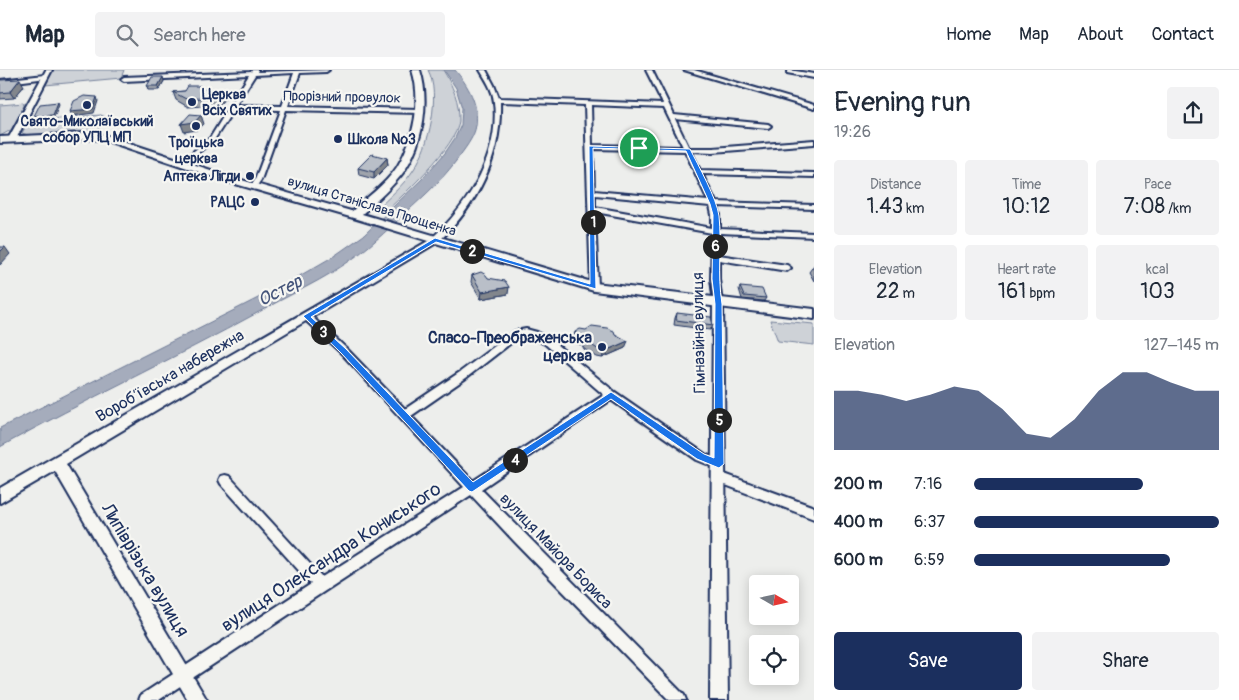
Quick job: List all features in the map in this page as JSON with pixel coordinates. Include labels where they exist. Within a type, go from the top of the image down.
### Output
[{"type":"main road","points":[[354,215],[400,168],[408,152],[420,111],[420,85],[416,70]]},
{"type":"main road","name":"вулиця Станіслава Прощенка","points":[[0,140],[102,137],[254,186],[594,287],[718,304],[814,314]]},
{"type":"street","points":[[124,79],[326,70]]},
{"type":"street","points":[[435,240],[443,234],[466,206],[481,179],[494,139],[496,100],[494,90],[484,70]]},
{"type":"street","name":"Гімназійна вулиця","points":[[649,70],[713,204],[716,215],[719,700]]},
{"type":"street","points":[[687,70],[814,107]]},
{"type":"street","points":[[254,186],[258,180],[298,71]]},
{"type":"street","points":[[182,163],[207,144],[220,129],[254,72]]},
{"type":"street","points":[[789,72],[814,76]]},
{"type":"street","points":[[0,82],[47,74]]},
{"type":"street","points":[[12,139],[47,74]]},
{"type":"street","points":[[496,100],[666,106]]},
{"type":"street","points":[[588,104],[593,209],[594,287]]},
{"type":"street","name":"Прорізний провулок","points":[[233,107],[420,111]]},
{"type":"street","points":[[671,117],[768,126]]},
{"type":"street","points":[[590,147],[688,150],[752,148],[814,142]]},
{"type":"street","points":[[698,172],[814,175]]},
{"type":"street","points":[[592,193],[713,204],[814,207]]},
{"type":"street","points":[[593,209],[715,231],[814,235]]},
{"type":"street","name":"Воробʼївська набережна","points":[[0,496],[435,240]]},
{"type":"street","points":[[715,257],[787,268]]},
{"type":"street","name":"вулиця Майора Бориса","points":[[306,316],[344,351],[518,537],[679,700]]},
{"type":"street","points":[[404,415],[463,375],[518,333],[526,332],[548,342],[611,395],[719,471],[814,514]]},
{"type":"street","name":"вулиця Олександра Кониського","points":[[146,700],[472,488],[611,395]]},
{"type":"street","name":"Липіврізька вулиця","points":[[57,461],[198,700]]},
{"type":"street","points":[[225,480],[321,585]]},
{"type":"shaded area","points":[[52,70],[124,70],[121,78],[45,85]]},
{"type":"shaded area","points":[[428,70],[443,70],[449,81],[457,101],[459,114],[456,131],[439,157],[403,195],[384,213],[375,211],[410,175],[424,148],[432,120],[433,106],[432,80]]},
{"type":"shaded area","points":[[24,103],[11,130],[0,136],[0,105]]},
{"type":"shaded area","points":[[101,115],[106,117],[98,131],[28,135],[22,133],[28,122],[35,120]]},
{"type":"shaded area","points":[[770,320],[814,324],[814,345],[778,341]]},
{"type":"water","name":"Остер","points":[[444,70],[455,70],[472,95],[476,110],[475,130],[462,153],[443,177],[369,246],[347,263],[309,285],[0,447],[0,428],[282,286],[334,256],[364,235],[422,179],[445,153],[455,138],[461,125],[462,108],[456,88]]},
{"type":"building","points":[[152,77],[163,77],[158,86],[147,86]]},
{"type":"building","points":[[20,79],[10,92],[0,93],[0,80]]},
{"type":"building","points":[[188,86],[201,86],[199,89],[222,90],[217,97],[186,99],[173,92],[185,91]]},
{"type":"building","points":[[84,96],[97,97],[93,109],[70,111],[74,101]]},
{"type":"building","points":[[58,102],[53,115],[34,116],[40,104]]},
{"type":"building","points":[[190,114],[201,115],[195,122],[181,124]]},
{"type":"building","points":[[372,154],[387,158],[374,172],[358,168]]},
{"type":"building","points":[[481,272],[488,278],[505,281],[509,287],[482,292],[472,275]]},
{"type":"building","points":[[740,287],[762,289],[766,298],[744,296]]},
{"type":"building","points":[[677,313],[711,317],[713,325],[676,320]]},
{"type":"building","points":[[592,326],[607,328],[628,341],[605,351],[599,350],[587,342],[585,338],[579,337],[575,332],[580,329],[586,330]]},
{"type":"place","name":"Церква Всіх Святих","points":[[192,102]]},
{"type":"place","name":"Свято-Миколаївський собор УПЦ МП","points":[[87,105]]},
{"type":"place","name":"Троїцька церква","points":[[196,126]]},
{"type":"place","name":"Школа №3","points":[[338,139]]},
{"type":"place","name":"Аптека Лігди","points":[[250,176]]},
{"type":"place","name":"РАЦС","points":[[255,202]]},
{"type":"place","name":"Спасо-Преображенська церква","points":[[602,347]]},
{"type":"route","points":[[590,147],[639,148],[688,150],[713,204],[716,215],[715,279],[718,304],[719,464],[701,457],[611,395],[472,488],[344,351],[306,316],[435,240],[594,287],[590,147]]}]
